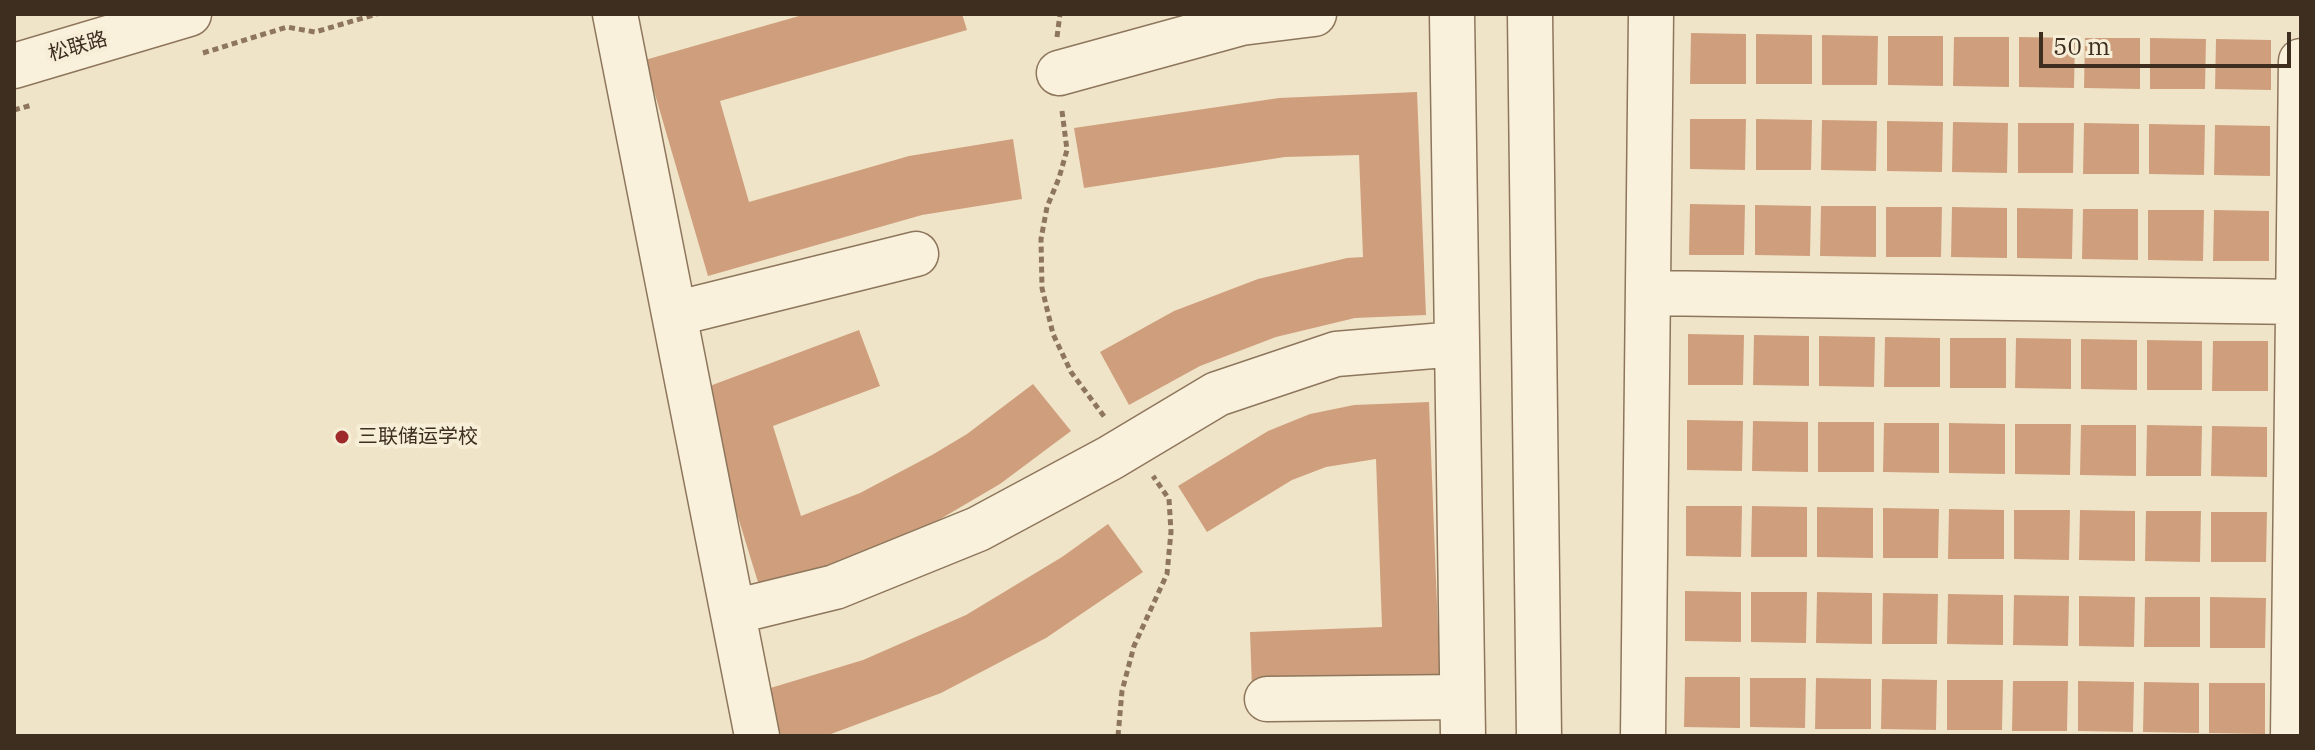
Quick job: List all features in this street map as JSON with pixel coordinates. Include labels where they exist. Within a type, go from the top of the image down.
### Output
[{"type":"street","name":"松联路","points":[[14,66],[189,14]]},
{"type":"street","points":[[615,14],[757,736]]},
{"type":"street","points":[[1059,73],[1241,23],[1314,14]]},
{"type":"street","points":[[1267,699],[1462,717],[1452,14]]},
{"type":"street","points":[[1530,14],[1539,736]]},
{"type":"street","points":[[1643,736],[1651,14]]},
{"type":"street","points":[[2293,736],[2301,61]]},
{"type":"street","points":[[674,314],[916,254]]},
{"type":"street","points":[[1648,293],[2300,302]]},
{"type":"street","points":[[733,612],[835,587],[978,529],[1132,445],[1217,394],[1336,354],[1457,344]]},
{"type":"path","points":[[315,32],[377,14]]},
{"type":"path","points":[[1060,14],[1056,32],[1067,150],[1043,228],[1042,288],[1053,334],[1071,372],[1096,407],[1132,445],[1169,499],[1171,532],[1167,574],[1134,646],[1122,691],[1118,736]]},
{"type":"building","points":[[806,14],[962,14],[967,30],[720,101],[749,202],[909,156],[1013,139],[1022,199],[922,215],[708,276],[645,60]]},
{"type":"building","points":[[1691,33],[1746,34],[1746,84],[1690,84]]},
{"type":"building","points":[[1756,34],[1812,35],[1812,84],[1756,84]]},
{"type":"building","points":[[1822,35],[1878,36],[1877,85],[1822,85]]},
{"type":"building","points":[[1888,36],[1943,36],[1943,86],[1888,85]]},
{"type":"building","points":[[1954,37],[2009,37],[2009,87],[1953,86]]},
{"type":"building","points":[[2019,37],[2075,38],[2074,88],[2019,87]]},
{"type":"building","points":[[2085,38],[2140,38],[2140,89],[2084,88]]},
{"type":"building","points":[[2150,38],[2206,39],[2205,89],[2150,89]]},
{"type":"building","points":[[2216,39],[2271,40],[2271,90],[2215,89]]},
{"type":"building","points":[[1417,92],[1426,315],[1355,318],[1276,337],[1200,366],[1129,405],[1100,352],[1174,311],[1258,279],[1363,257],[1359,155],[1285,157],[1084,188],[1074,128],[1279,98]]},
{"type":"building","points":[[1690,119],[1746,119],[1745,170],[1690,169]]},
{"type":"building","points":[[1756,119],[1812,120],[1811,170],[1756,170]]},
{"type":"building","points":[[1822,120],[1877,121],[1876,171],[1821,170]]},
{"type":"building","points":[[1887,121],[1943,122],[1942,172],[1887,171]]},
{"type":"building","points":[[1953,122],[2008,123],[2007,173],[1952,172]]},
{"type":"building","points":[[2018,123],[2074,123],[2073,173],[2018,173]]},
{"type":"building","points":[[2084,123],[2139,124],[2139,174],[2083,174]]},
{"type":"building","points":[[2149,124],[2205,125],[2204,175],[2149,174]]},
{"type":"building","points":[[2215,125],[2270,126],[2270,176],[2214,175]]},
{"type":"building","points":[[1690,204],[1745,205],[1744,255],[1689,255]]},
{"type":"building","points":[[1755,205],[1811,206],[1810,256],[1755,255]]},
{"type":"building","points":[[1821,206],[1876,206],[1876,257],[1820,256]]},
{"type":"building","points":[[1886,207],[1942,207],[1941,257],[1886,257]]},
{"type":"building","points":[[1952,207],[2007,208],[2007,258],[1951,257]]},
{"type":"building","points":[[2017,208],[2073,209],[2072,259],[2017,258]]},
{"type":"building","points":[[2083,209],[2138,209],[2138,260],[2082,259]]},
{"type":"building","points":[[2148,210],[2204,210],[2203,261],[2148,260]]},
{"type":"building","points":[[2214,210],[2269,211],[2269,261],[2213,261]]},
{"type":"building","points":[[859,330],[880,386],[773,426],[801,516],[860,493],[932,455],[967,434],[1033,384],[1071,431],[1000,484],[925,528],[885,548],[761,592],[699,390]]},
{"type":"building","points":[[1688,334],[1744,335],[1743,385],[1688,385]]},
{"type":"building","points":[[1754,335],[1809,336],[1809,386],[1753,385]]},
{"type":"building","points":[[1819,336],[1875,337],[1874,387],[1819,386]]},
{"type":"building","points":[[1885,337],[1940,338],[1940,387],[1884,387]]},
{"type":"building","points":[[1950,338],[2006,338],[2006,388],[1950,388]]},
{"type":"building","points":[[2016,338],[2071,339],[2071,389],[2015,388]]},
{"type":"building","points":[[2081,339],[2137,340],[2137,390],[2081,389]]},
{"type":"building","points":[[2147,340],[2202,341],[2202,390],[2147,390]]},
{"type":"building","points":[[2213,341],[2268,341],[2268,391],[2212,391]]},
{"type":"building","points":[[1429,402],[1440,681],[1252,688],[1250,632],[1382,627],[1376,459],[1326,467],[1292,480],[1207,532],[1178,486],[1268,431],[1310,414],[1354,405]]},
{"type":"building","points":[[1687,420],[1743,421],[1742,471],[1687,470]]},
{"type":"building","points":[[1753,421],[1808,422],[1808,472],[1752,471]]},
{"type":"building","points":[[1818,422],[1874,422],[1874,472],[1818,472]]},
{"type":"building","points":[[1884,423],[1939,423],[1939,473],[1883,472]]},
{"type":"building","points":[[1949,423],[2005,424],[2005,474],[1949,473]]},
{"type":"building","points":[[2015,424],[2071,424],[2070,475],[2015,474]]},
{"type":"building","points":[[2081,425],[2136,425],[2136,476],[2080,475]]},
{"type":"building","points":[[2147,425],[2202,426],[2201,476],[2146,476]]},
{"type":"building","points":[[2212,426],[2267,427],[2267,477],[2211,476]]},
{"type":"building","points":[[1686,506],[1742,506],[1741,557],[1686,556]]},
{"type":"building","points":[[1752,506],[1807,507],[1807,557],[1751,557]]},
{"type":"building","points":[[1817,507],[1873,508],[1873,558],[1817,557]]},
{"type":"building","points":[[1883,508],[1939,509],[1938,558],[1883,558]]},
{"type":"building","points":[[1949,509],[2004,510],[2004,559],[1948,559]]},
{"type":"building","points":[[2014,510],[2070,510],[2069,560],[2014,559]]},
{"type":"building","points":[[2080,510],[2135,511],[2135,561],[2079,560]]},
{"type":"building","points":[[2146,511],[2201,511],[2200,562],[2145,561]]},
{"type":"building","points":[[2211,512],[2267,512],[2266,562],[2211,562]]},
{"type":"building","points":[[1108,524],[1143,572],[1046,638],[941,693],[832,736],[768,736],[754,693],[863,660],[966,615],[1062,557]]},
{"type":"building","points":[[1685,591],[1741,592],[1741,642],[1685,641]]},
{"type":"building","points":[[1751,592],[1807,592],[1806,643],[1751,642]]},
{"type":"building","points":[[1817,592],[1872,593],[1872,644],[1816,643]]},
{"type":"building","points":[[1883,593],[1938,594],[1937,644],[1882,644]]},
{"type":"building","points":[[1948,594],[2003,595],[2003,645],[1947,644]]},
{"type":"building","points":[[2014,595],[2069,596],[2068,646],[2013,645]]},
{"type":"building","points":[[2079,596],[2135,597],[2134,647],[2079,646]]},
{"type":"building","points":[[2145,597],[2200,597],[2200,647],[2144,647]]},
{"type":"building","points":[[2210,597],[2266,598],[2265,648],[2210,648]]},
{"type":"building","points":[[1685,677],[1740,677],[1740,728],[1684,727]]},
{"type":"building","points":[[1750,678],[1806,678],[1805,728],[1750,727]]},
{"type":"building","points":[[1816,678],[1871,679],[1871,729],[1815,729]]},
{"type":"building","points":[[1882,679],[1937,680],[1936,730],[1881,729]]},
{"type":"building","points":[[1947,680],[2003,680],[2002,730],[1947,730]]},
{"type":"building","points":[[2013,681],[2068,681],[2067,731],[2012,731]]},
{"type":"building","points":[[2078,681],[2134,682],[2133,732],[2078,731]]},
{"type":"building","points":[[2144,682],[2199,683],[2199,733],[2143,732]]},
{"type":"building","points":[[2209,683],[2265,683],[2265,734],[2209,733]]},
{"type":"place","name":"三联储运学校","points":[[342,437]]}]
